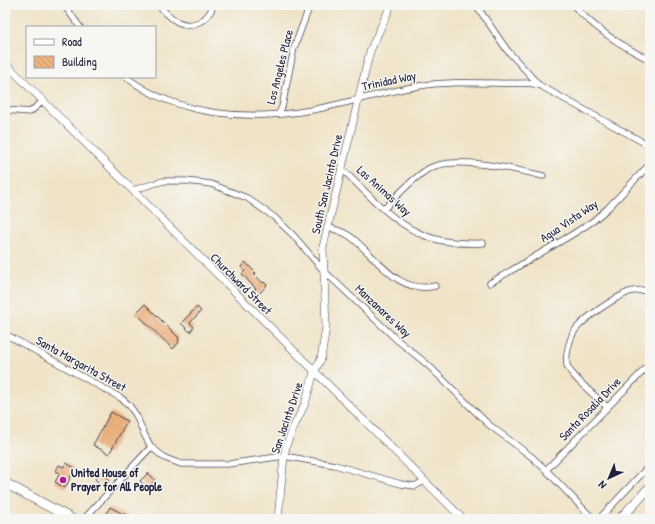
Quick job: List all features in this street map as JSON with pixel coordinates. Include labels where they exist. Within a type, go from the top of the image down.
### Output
[{"type":"main road","points":[[5,483],[72,519]]},
{"type":"main road","points":[[620,519],[650,487]]},
{"type":"street","points":[[64,5],[79,26]]},
{"type":"street","points":[[158,5],[178,22],[191,24],[205,19],[214,5]]},
{"type":"street","name":"Los Angeles Place","points":[[279,113],[282,107],[294,48],[310,5]]},
{"type":"street","name":"South San Jacinto Drive","points":[[314,372],[321,359],[326,327],[323,247],[341,168],[360,98],[370,51],[391,5]]},
{"type":"street","points":[[476,5],[507,50],[539,84]]},
{"type":"street","points":[[573,5],[585,18],[606,35],[629,50],[650,60]]},
{"type":"street","name":"Churchward Street","points":[[5,63],[463,519]]},
{"type":"street","name":"Trinidad Way","points":[[128,78],[156,95],[191,108],[235,115],[264,115],[311,110],[360,98],[421,86],[462,83],[539,84],[650,146]]},
{"type":"street","points":[[5,110],[30,112],[43,101]]},
{"type":"street","points":[[384,208],[426,170],[441,164],[465,163],[499,166],[543,176]]},
{"type":"street","name":"Agua Vista Way","points":[[490,283],[593,221],[608,208],[650,164]]},
{"type":"street","name":"Las Animas Way","points":[[341,168],[396,219],[419,233],[439,240],[465,244],[483,243]]},
{"type":"street","name":"Manzanares Way","points":[[133,190],[163,181],[186,181],[211,184],[246,198],[274,217],[293,235],[323,270],[396,340],[428,365],[488,424],[532,457],[593,519]]},
{"type":"street","points":[[328,227],[350,236],[395,278],[405,284],[424,288],[435,286]]},
{"type":"street","points":[[607,407],[572,374],[567,364],[570,340],[575,330],[583,322],[617,298],[630,292],[650,290]]},
{"type":"street","name":"Santa Margarita Street","points":[[5,334],[121,398],[129,405],[136,415],[151,448]]},
{"type":"street","name":"Santa Rosalia Drive","points":[[546,470],[650,364]]},
{"type":"street","name":"San Jacinto Drive","points":[[278,519],[284,456],[295,424],[305,404],[314,372]]},
{"type":"street","points":[[84,519],[151,448],[162,456],[181,464],[228,464],[284,456],[335,465],[402,484],[415,486],[424,481]]},
{"type":"street","points":[[599,519],[650,465]]},
{"type":"building","points":[[245,262],[256,273],[254,274],[267,285],[258,295],[254,290],[256,289],[242,274],[245,271],[241,267]]},
{"type":"building","points":[[145,304],[179,338],[179,342],[173,349],[136,313]]},
{"type":"building","points":[[197,307],[201,311],[190,323],[194,327],[190,332],[181,323]]},
{"type":"building","points":[[111,412],[127,421],[109,454],[93,445]]},
{"type":"building","points":[[66,463],[75,468],[65,488],[55,482],[60,473],[56,471],[59,465],[64,467]]},
{"type":"building","points":[[101,472],[110,480],[103,487],[95,479]]},
{"type":"building","points":[[148,473],[155,480],[147,488],[140,481]]},
{"type":"building","points":[[110,507],[134,519],[113,519],[105,515]]},
{"type":"place","name":"United House of Prayer for All People","points":[[63,480]]}]
